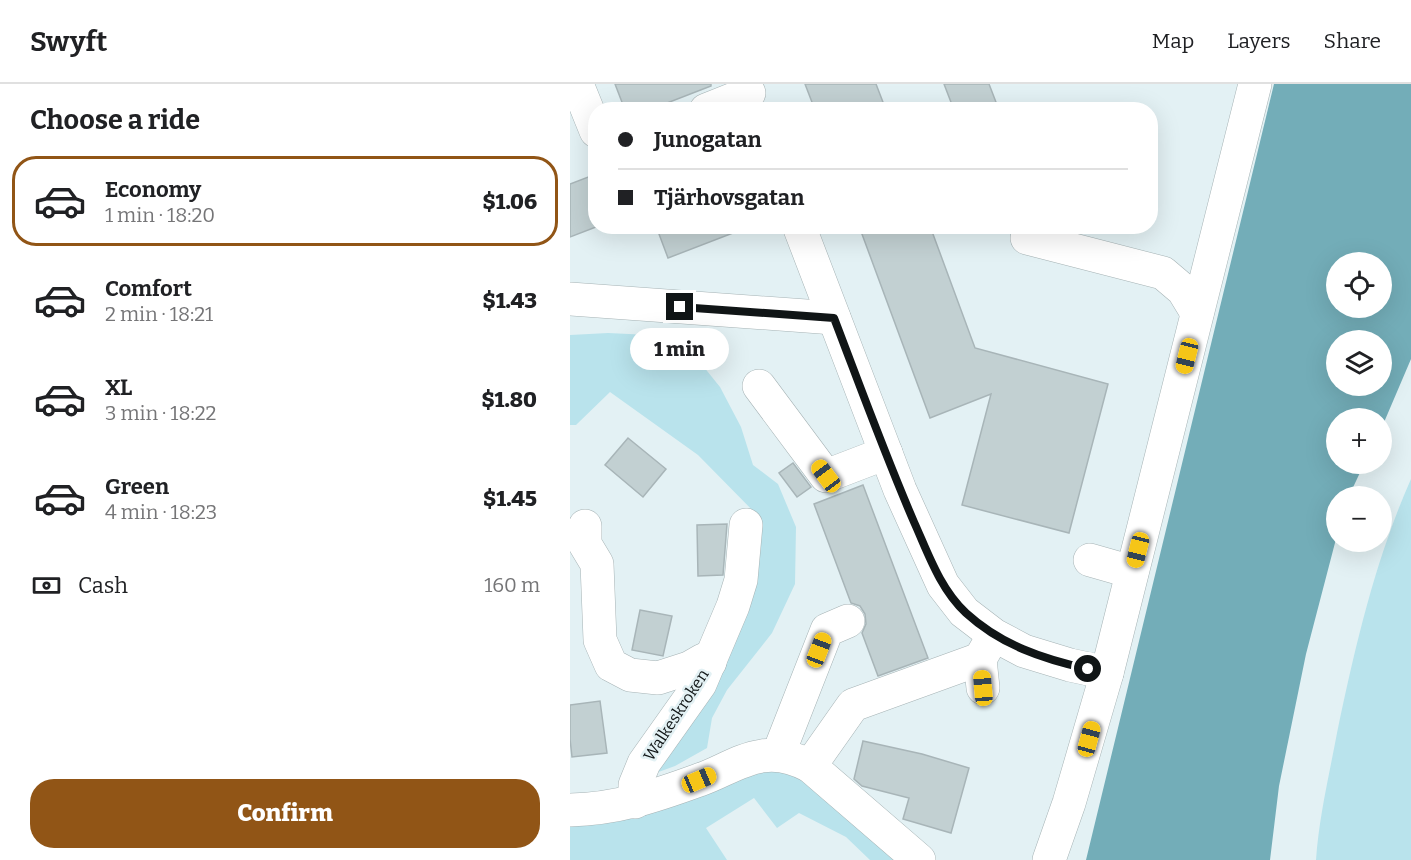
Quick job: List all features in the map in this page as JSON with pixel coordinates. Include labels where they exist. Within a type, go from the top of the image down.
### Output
[{"type":"street","points":[[577,84],[588,111]]},
{"type":"street","points":[[1049,860],[1086,750],[1107,673],[1255,84]]},
{"type":"street","points":[[731,102],[750,96]]},
{"type":"street","points":[[803,234],[904,500],[943,585],[964,612],[985,661]]},
{"type":"street","points":[[1027,238],[1163,273],[1183,290],[1197,314]]},
{"type":"street","points":[[570,299],[834,318]]},
{"type":"street","points":[[759,386],[826,476],[886,453]]},
{"type":"street","points":[[710,662],[741,580],[746,525]]},
{"type":"street","name":"Walkeskroken","points":[[585,526],[585,544],[597,564],[600,640],[611,665],[630,675],[658,678],[688,668],[703,660],[710,662],[700,684],[644,763],[635,785],[635,802]]},
{"type":"street","points":[[1090,560],[1132,572]]},
{"type":"street","points":[[778,755],[827,630],[848,621]]},
{"type":"street","points":[[810,766],[853,705],[985,661],[1024,651],[1107,673]]},
{"type":"street","points":[[570,810],[611,807],[635,802],[699,780],[746,760],[778,755],[796,758],[810,766],[919,860]]},
{"type":"shaded area","points":[[1274,84],[1411,84],[1411,359],[1390,408],[1326,408],[1326,474],[1359,474],[1354,486],[1326,486],[1326,552],[1333,552],[1306,654],[1279,786],[1270,860],[1086,860]]},
{"type":"shaded area","points":[[608,333],[650,335],[691,351],[720,387],[741,427],[753,465],[778,484],[796,527],[795,584],[772,633],[727,690],[712,718],[707,748],[675,766],[653,774],[735,639],[761,519],[698,455],[610,392],[576,425],[570,425],[570,335]]},
{"type":"shaded area","points":[[1411,479],[1411,860],[1316,860],[1319,828],[1328,781],[1359,636],[1383,552],[1392,552],[1392,527]]},
{"type":"shaded area","points":[[774,765],[796,776],[899,860],[870,860],[846,837],[799,813],[777,828],[754,798],[706,828],[727,860],[570,860],[570,819]]},
{"type":"building","points":[[615,84],[711,84],[711,86],[670,102],[622,102]]},
{"type":"building","points":[[805,84],[876,84],[883,102],[812,102]]},
{"type":"building","points":[[944,84],[989,84],[996,102],[951,102]]},
{"type":"building","points":[[588,177],[588,230],[570,237],[570,184]]},
{"type":"building","points":[[659,234],[730,234],[668,258]]},
{"type":"building","points":[[862,234],[933,234],[975,348],[1108,384],[1069,533],[962,505],[991,394],[930,418]]},
{"type":"building","points":[[628,438],[666,469],[643,497],[605,465]]},
{"type":"building","points":[[793,463],[811,487],[797,497],[779,473]]},
{"type":"building","points":[[863,485],[928,658],[878,676],[862,633],[866,624],[865,614],[860,606],[851,603],[814,504]]},
{"type":"building","points":[[727,524],[723,575],[698,576],[697,525]]},
{"type":"building","points":[[640,610],[672,616],[663,656],[632,650]]},
{"type":"building","points":[[600,701],[607,753],[572,757],[570,705]]},
{"type":"building","points":[[863,741],[922,754],[969,768],[951,833],[903,819],[909,798],[862,786],[854,779]]},
{"type":"route","points":[[680,307],[834,318],[900,490],[943,585],[964,612],[994,635],[1024,651],[1088,669]]}]
